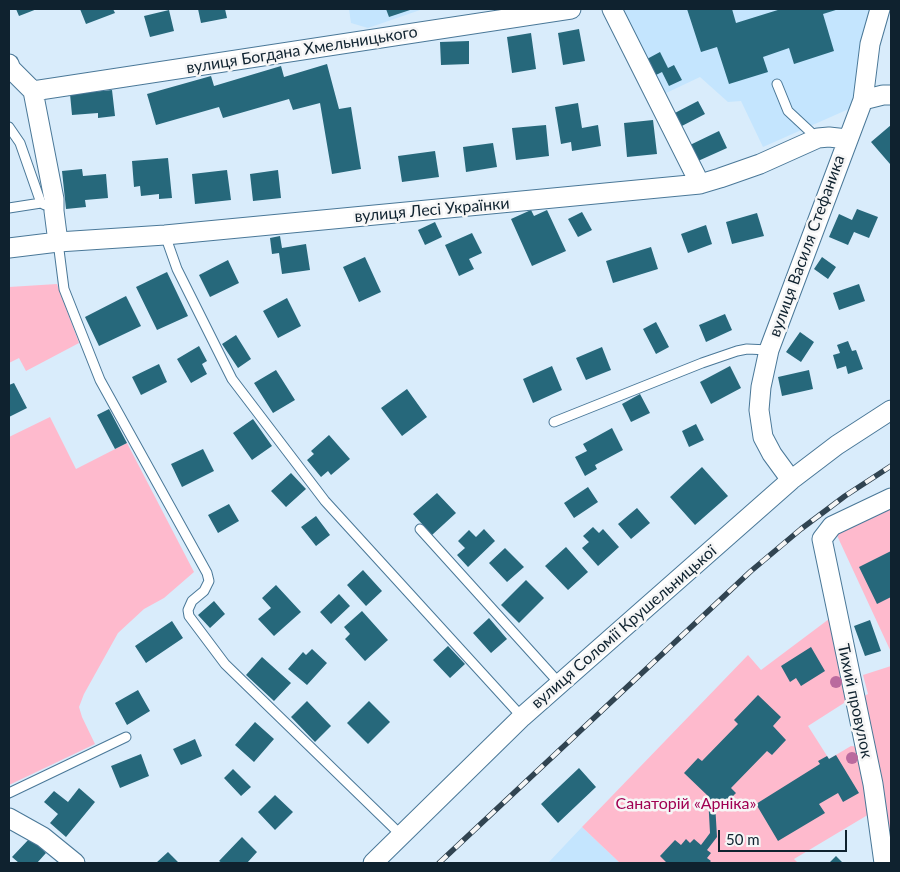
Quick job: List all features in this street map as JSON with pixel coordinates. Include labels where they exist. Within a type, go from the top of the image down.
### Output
[{"type":"street","name":"вулиця Богдана Хмельницького","points":[[33,91],[571,9]]},
{"type":"street","points":[[612,9],[700,184]]},
{"type":"street","name":"вулиця Василя Стефаника","points":[[791,480],[772,454],[764,438],[759,410],[761,386],[769,350],[862,100],[870,44],[880,9]]},
{"type":"street","points":[[9,68],[33,91],[54,199],[48,207],[58,242]]},
{"type":"street","points":[[862,100],[891,95]]},
{"type":"street","name":"вулиця Лесі Українки","points":[[9,248],[700,184],[760,164],[818,138],[847,139]]},
{"type":"street","name":"вулиця Соломії Крушельницької","points":[[373,863],[522,718],[791,480],[837,445],[891,410]]},
{"type":"street","name":"Тихий провулок","points":[[884,863],[873,784],[822,539],[832,526],[891,498]]},
{"type":"street","points":[[9,818],[44,837],[75,863]]},
{"type":"lane","points":[[777,84],[788,111],[818,138]]},
{"type":"lane","points":[[9,127],[20,143],[48,207],[9,208]]},
{"type":"lane","points":[[165,235],[177,270],[232,379],[325,501],[522,718]]},
{"type":"lane","points":[[58,242],[64,290],[100,380],[207,573],[208,581],[204,591],[192,601],[188,610],[189,616],[224,664],[401,835]]},
{"type":"lane","points":[[554,422],[728,354],[747,349],[769,350]]},
{"type":"lane","points":[[420,529],[560,684]]},
{"type":"lane","points":[[9,793],[126,737]]},
{"type":"shaded area","points":[[349,9],[423,9],[368,28],[351,23]]},
{"type":"shaded area","points":[[620,9],[870,9],[855,98],[851,108],[763,147],[741,101],[728,102],[700,77],[662,95]]},
{"type":"shaded area","points":[[582,827],[620,863],[548,863]]},
{"type":"green space","points":[[57,284],[79,343],[26,371],[19,358],[9,363],[9,287]]},
{"type":"green space","points":[[50,417],[76,469],[127,443],[194,572],[164,598],[144,609],[118,633],[84,694],[79,707],[95,744],[9,785],[9,437]]},
{"type":"green space","points":[[891,501],[891,652],[834,529]]},
{"type":"green space","name":"Санаторій «Арніка»","points":[[829,619],[846,698],[844,703],[808,726],[829,759],[851,746],[858,747],[871,813],[794,859],[798,863],[620,863],[582,827],[748,655],[761,670]]},
{"type":"green space","points":[[891,666],[891,863],[860,698],[868,694],[863,675]]},
{"type":"building","points":[[16,9],[37,9],[19,16]]},
{"type":"building","points":[[80,9],[113,9],[115,13],[86,24]]},
{"type":"building","points":[[198,9],[225,9],[227,18],[201,23]]},
{"type":"building","points":[[386,9],[413,9],[389,17]]},
{"type":"building","points":[[687,9],[732,9],[736,23],[781,9],[839,9],[823,14],[834,51],[794,64],[789,48],[763,57],[768,72],[729,84],[717,47],[701,52]]},
{"type":"building","points":[[169,10],[174,31],[150,37],[144,16]]},
{"type":"building","points":[[579,29],[585,61],[563,65],[558,33]]},
{"type":"building","points":[[531,33],[536,69],[512,73],[507,37]]},
{"type":"building","points":[[469,41],[469,64],[441,65],[440,42]]},
{"type":"building","points":[[660,52],[668,68],[674,65],[682,80],[669,86],[662,72],[656,75],[647,59]]},
{"type":"building","points":[[327,64],[339,109],[351,107],[361,169],[332,174],[320,103],[293,110],[289,99],[223,118],[219,107],[156,125],[147,94],[211,76],[214,86],[281,66],[284,77]]},
{"type":"building","points":[[112,90],[115,116],[98,118],[98,113],[72,115],[70,94]]},
{"type":"building","points":[[698,101],[705,114],[678,128],[671,115]]},
{"type":"building","points":[[578,103],[582,128],[598,125],[601,146],[572,151],[571,142],[561,144],[555,107]]},
{"type":"building","points":[[653,120],[657,154],[627,157],[624,123]]},
{"type":"building","points":[[546,125],[549,156],[516,160],[512,128]]},
{"type":"building","points":[[891,125],[891,163],[890,164],[871,142]]},
{"type":"building","points":[[719,131],[727,148],[698,161],[690,145]]},
{"type":"building","points":[[493,143],[497,167],[466,172],[463,147]]},
{"type":"building","points":[[435,151],[439,177],[402,182],[398,156]]},
{"type":"building","points":[[168,158],[172,198],[159,199],[159,194],[141,196],[140,186],[134,187],[132,161]]},
{"type":"building","points":[[82,169],[83,176],[106,174],[108,198],[85,200],[86,207],[66,209],[62,171]]},
{"type":"building","points":[[227,170],[231,200],[195,204],[192,174]]},
{"type":"building","points":[[278,170],[281,198],[253,201],[250,174]]},
{"type":"building","points":[[857,209],[878,217],[869,238],[854,232],[848,245],[829,237],[839,214],[852,220]]},
{"type":"building","points":[[531,210],[534,216],[547,210],[566,251],[532,266],[511,219]]},
{"type":"building","points":[[582,212],[592,230],[578,237],[568,219]]},
{"type":"building","points":[[757,213],[764,236],[732,244],[726,222]]},
{"type":"building","points":[[435,222],[442,237],[425,245],[418,230]]},
{"type":"building","points":[[706,225],[712,244],[688,253],[681,234]]},
{"type":"building","points":[[472,233],[482,253],[469,259],[474,269],[459,276],[445,245]]},
{"type":"building","points":[[280,236],[282,248],[306,244],[310,270],[282,274],[279,253],[272,254],[270,238]]},
{"type":"building","points":[[651,247],[658,269],[613,283],[606,261]]},
{"type":"building","points":[[365,257],[381,292],[359,302],[343,267]]},
{"type":"building","points":[[822,257],[836,267],[828,279],[814,269]]},
{"type":"building","points":[[228,260],[239,283],[210,297],[199,275]]},
{"type":"building","points":[[167,272],[188,316],[157,330],[136,287]]},
{"type":"building","points":[[859,284],[865,301],[839,310],[833,293]]},
{"type":"building","points":[[126,296],[141,326],[99,346],[85,317]]},
{"type":"building","points":[[287,298],[301,326],[278,338],[263,311]]},
{"type":"building","points":[[725,314],[732,330],[706,342],[699,325]]},
{"type":"building","points":[[656,322],[669,347],[656,354],[643,329]]},
{"type":"building","points":[[800,332],[814,342],[801,362],[786,352]]},
{"type":"building","points":[[236,335],[251,359],[238,368],[222,344]]},
{"type":"building","points":[[848,341],[852,351],[856,350],[863,369],[848,374],[846,366],[837,369],[833,355],[840,353],[837,345]]},
{"type":"building","points":[[199,346],[207,361],[202,364],[207,374],[191,383],[177,359]]},
{"type":"building","points":[[602,347],[611,370],[586,380],[576,358]]},
{"type":"building","points":[[159,364],[167,382],[141,395],[132,377]]},
{"type":"building","points":[[552,366],[562,390],[533,403],[523,379]]},
{"type":"building","points":[[730,366],[741,388],[711,404],[700,382]]},
{"type":"building","points":[[276,370],[295,400],[273,413],[254,383]]},
{"type":"building","points":[[809,370],[813,389],[782,396],[778,377]]},
{"type":"building","points":[[14,383],[27,408],[9,417],[9,385]]},
{"type":"building","points":[[407,389],[427,417],[402,436],[381,408]]},
{"type":"building","points":[[640,394],[650,413],[631,422],[622,404]]},
{"type":"building","points":[[109,409],[127,443],[115,449],[97,415]]},
{"type":"building","points":[[253,419],[272,446],[252,460],[233,433]]},
{"type":"building","points":[[696,424],[704,440],[689,447],[682,431]]},
{"type":"building","points":[[612,428],[623,450],[595,465],[597,469],[585,476],[575,457],[587,451],[583,444]]},
{"type":"building","points":[[329,435],[350,459],[331,475],[328,471],[321,477],[307,460],[314,454],[311,451]]},
{"type":"building","points":[[203,449],[214,471],[182,487],[171,464]]},
{"type":"building","points":[[702,467],[728,496],[695,525],[670,497]]},
{"type":"building","points":[[291,473],[306,489],[286,507],[271,491]]},
{"type":"building","points":[[588,487],[598,502],[574,518],[564,503]]},
{"type":"building","points":[[437,493],[456,513],[432,535],[413,514]]},
{"type":"building","points":[[229,504],[239,521],[218,533],[208,515]]},
{"type":"building","points":[[637,508],[650,523],[631,539],[618,524]]},
{"type":"building","points":[[316,516],[330,535],[316,546],[301,527]]},
{"type":"building","points":[[593,527],[599,533],[603,529],[619,547],[598,566],[582,548],[589,542],[583,536]]},
{"type":"building","points":[[484,529],[495,541],[468,567],[457,555],[465,548],[458,541],[469,530],[476,537]]},
{"type":"building","points":[[566,547],[588,572],[568,590],[545,566]]},
{"type":"building","points":[[505,548],[524,567],[507,582],[489,563]]},
{"type":"building","points":[[891,551],[891,597],[877,604],[859,567]]},
{"type":"building","points":[[363,570],[382,591],[366,606],[347,585]]},
{"type":"building","points":[[526,580],[544,598],[519,623],[501,605]]},
{"type":"building","points":[[276,585],[301,612],[274,636],[258,619],[271,608],[262,598]]},
{"type":"building","points":[[339,594],[350,606],[331,624],[320,612]]},
{"type":"building","points":[[214,601],[225,614],[210,628],[198,615]]},
{"type":"building","points":[[362,611],[388,640],[365,661],[345,639],[350,634],[344,627]]},
{"type":"building","points":[[489,618],[507,639],[491,653],[473,633]]},
{"type":"building","points":[[870,620],[881,651],[865,656],[854,626]]},
{"type":"building","points":[[172,621],[183,638],[146,663],[135,646]]},
{"type":"building","points":[[448,646],[465,664],[450,678],[433,660]]},
{"type":"building","points":[[811,647],[825,671],[801,686],[796,678],[790,682],[781,666]]},
{"type":"building","points":[[312,649],[327,663],[307,685],[288,669],[303,652],[306,655]]},
{"type":"building","points":[[262,657],[291,683],[274,701],[246,675]]},
{"type":"building","points":[[138,690],[150,711],[127,725],[115,703]]},
{"type":"building","points":[[758,695],[781,717],[773,726],[786,740],[772,755],[767,751],[731,788],[736,793],[721,808],[715,803],[717,837],[707,850],[711,853],[707,858],[711,861],[709,863],[665,863],[660,856],[675,840],[681,845],[686,839],[690,843],[694,839],[701,845],[710,833],[708,796],[684,773],[698,758],[702,761],[738,724],[734,720]]},
{"type":"building","points":[[307,701],[331,726],[315,742],[291,717]]},
{"type":"building","points":[[369,701],[390,722],[368,744],[347,723]]},
{"type":"building","points":[[255,722],[274,739],[254,762],[235,745]]},
{"type":"building","points":[[195,739],[202,756],[181,765],[173,749]]},
{"type":"building","points":[[141,754],[149,776],[120,788],[111,766]]},
{"type":"building","points":[[836,755],[859,793],[843,802],[838,793],[819,804],[825,813],[778,841],[756,804],[820,764],[818,761],[827,756],[829,759]]},
{"type":"building","points":[[579,768],[596,787],[558,823],[541,804]]},
{"type":"building","points":[[233,769],[251,787],[241,796],[224,778]]},
{"type":"building","points":[[79,788],[95,802],[66,837],[50,823],[58,814],[44,802],[54,791],[68,802]]},
{"type":"building","points":[[275,795],[293,812],[275,830],[258,812]]},
{"type":"building","points":[[242,837],[257,852],[247,863],[222,863],[219,861]]},
{"type":"building","points":[[30,838],[46,853],[37,863],[19,863],[12,857]]},
{"type":"building","points":[[168,852],[179,863],[156,863]]},
{"type":"building","points":[[836,856],[843,863],[829,863]]},
{"type":"railway","points":[[439,863],[751,571],[801,529],[845,496],[891,466]]}]
